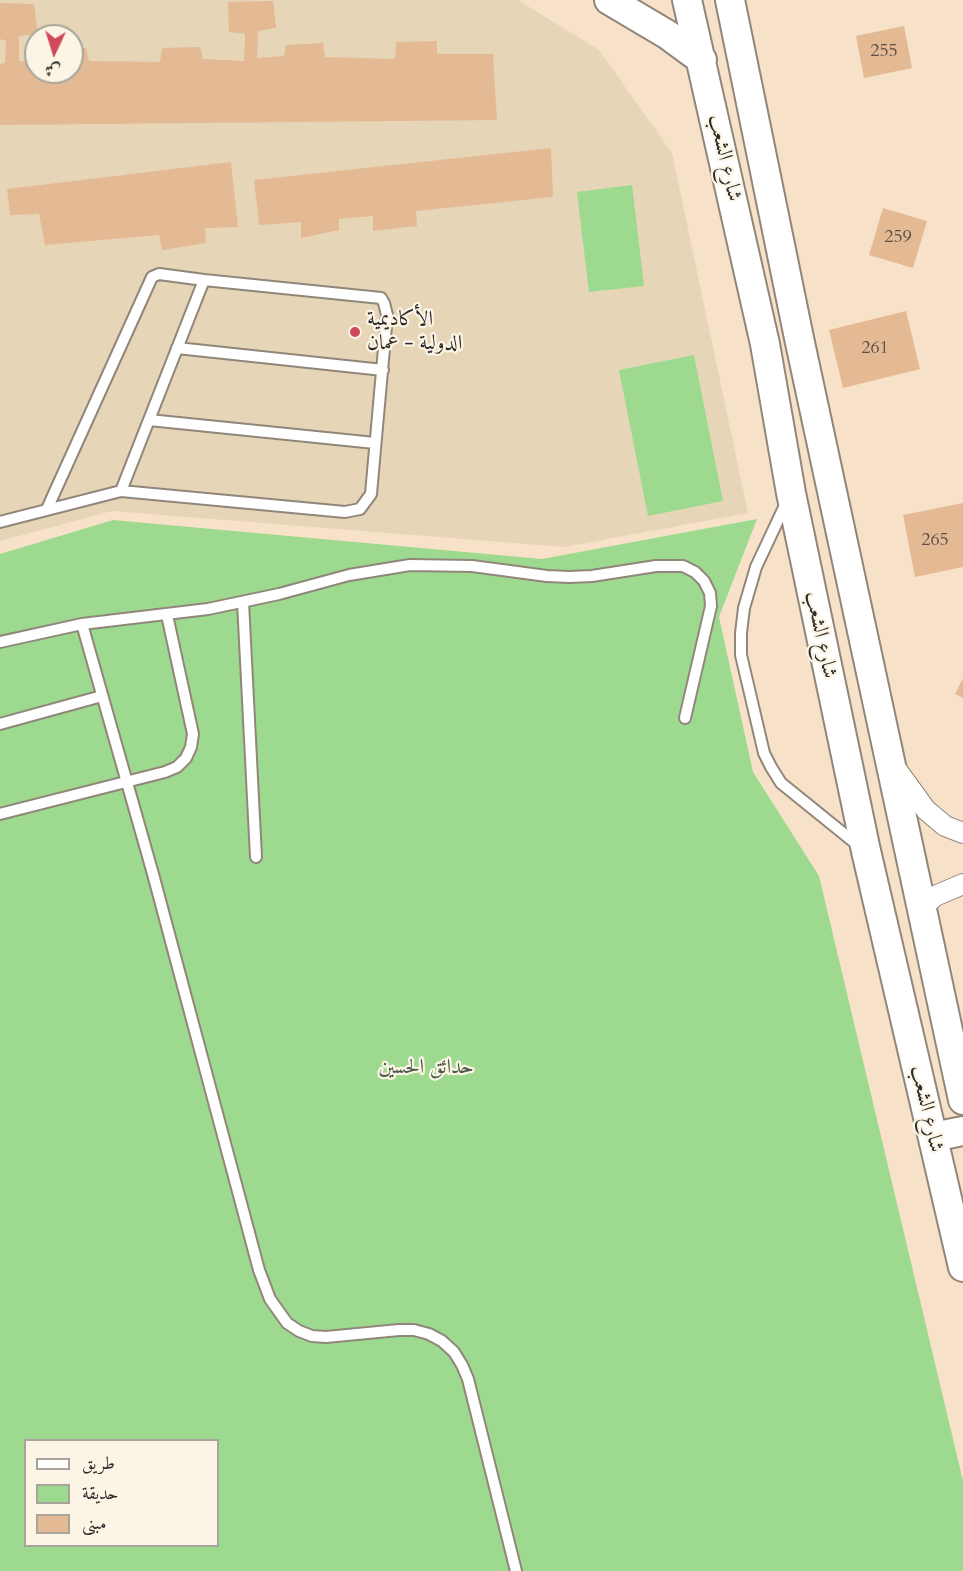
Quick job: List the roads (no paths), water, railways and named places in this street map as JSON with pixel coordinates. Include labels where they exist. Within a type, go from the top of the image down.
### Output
[{"type":"main road","points":[[609,0],[668,35],[702,60]]},
{"type":"main road","name":"شارع الشعب","points":[[687,0],[765,344],[790,492],[866,851],[963,1267]]},
{"type":"main road","name":"شارع الشعب","points":[[730,0],[799,338],[963,1100]]},
{"type":"main road","points":[[765,344],[799,338]]},
{"type":"main road","points":[[933,1137],[963,1131]]},
{"type":"street","points":[[888,755],[904,782],[926,810],[945,826],[963,833]]},
{"type":"street","points":[[922,908],[935,896],[963,884]]},
{"type":"lane","points":[[0,522],[121,491],[345,512],[360,509],[371,494],[387,315],[381,298],[159,274],[152,277],[47,509]]},
{"type":"lane","points":[[121,491],[204,280]]},
{"type":"lane","points":[[177,348],[383,370]]},
{"type":"lane","points":[[149,420],[375,443]]},
{"type":"lane","points":[[790,492],[756,567],[744,608],[741,655],[764,753],[781,783],[866,851]]},
{"type":"lane","points":[[0,642],[82,624],[167,615],[243,602],[349,575],[410,565],[472,566],[569,577],[592,576],[656,566],[683,566],[695,572],[704,581],[710,593],[711,606],[685,717]]},
{"type":"lane","points":[[243,602],[256,857]]},
{"type":"lane","points":[[0,814],[165,772],[177,767],[186,758],[193,734],[167,615]]},
{"type":"lane","points":[[82,624],[259,1270],[270,1299],[288,1323],[312,1336],[326,1337],[414,1330],[442,1341],[454,1352],[468,1379],[516,1571]]},
{"type":"lane","points":[[0,724],[102,696]]},
{"type":"place","name":"الأكاديمية الدولية - عمان","points":[[355,332]]},
{"type":"park label","name":"حدائق الحسين","points":[[426,1068]]}]
